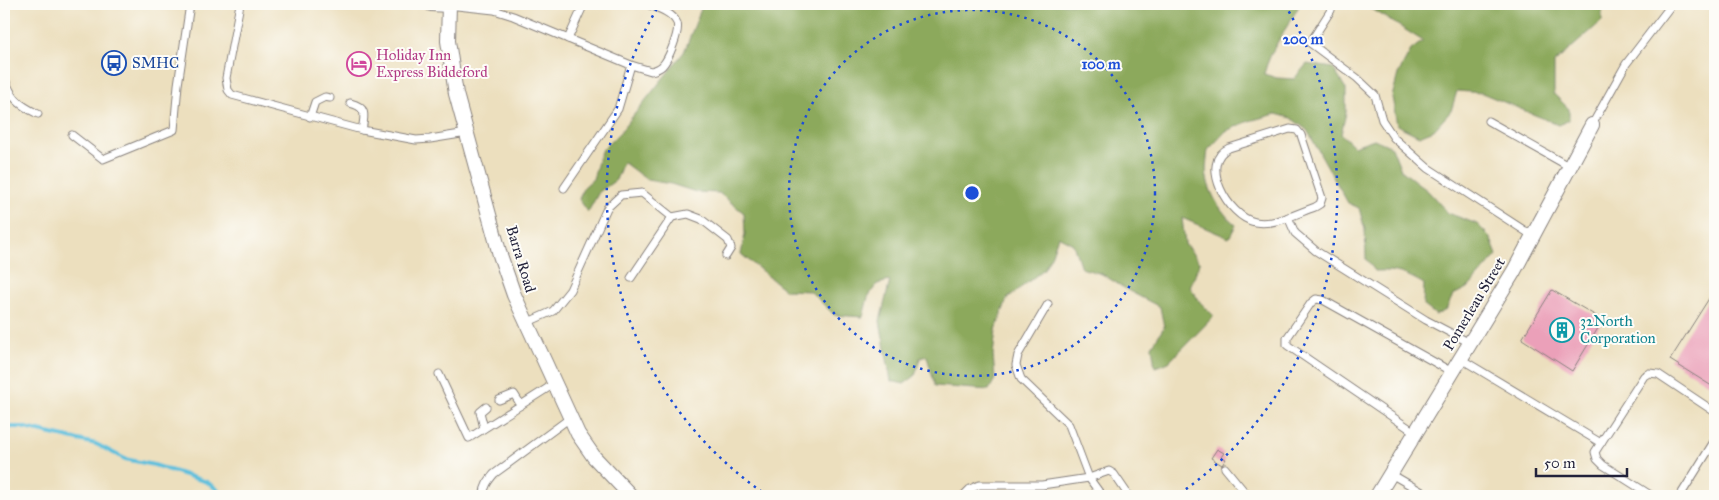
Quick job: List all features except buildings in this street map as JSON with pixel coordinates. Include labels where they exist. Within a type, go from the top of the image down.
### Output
[{"type":"street","points":[[431,4],[449,4]]},
{"type":"street","name":"Barra Road","points":[[449,4],[448,41],[450,65],[456,94],[500,255],[514,295],[554,384],[584,444],[631,496]]},
{"type":"street","name":"Pomerleau Street","points":[[1377,496],[1461,359],[1533,236],[1592,125]]},
{"type":"lane","points":[[72,136],[103,159],[174,130],[178,85],[190,4]]},
{"type":"lane","points":[[240,4],[226,78],[228,90],[232,95],[362,130],[423,140],[466,133]]},
{"type":"lane","points":[[449,4],[494,10],[651,71],[662,66],[672,48],[678,28],[676,21],[668,14],[647,4]]},
{"type":"lane","points":[[568,39],[584,4]]},
{"type":"lane","points":[[1592,125],[1626,64],[1672,4]]},
{"type":"lane","points":[[1331,10],[1310,43],[1357,78],[1375,95],[1382,120],[1394,138],[1428,168],[1533,236]]},
{"type":"lane","points":[[564,188],[618,109],[632,65]]},
{"type":"lane","points":[[4,77],[10,93],[22,106],[38,114]]},
{"type":"lane","points":[[310,117],[315,102],[325,97],[330,98]]},
{"type":"lane","points":[[350,103],[358,105],[364,113],[362,130]]},
{"type":"lane","points":[[1488,121],[1570,168]]},
{"type":"lane","points":[[1290,129],[1297,130],[1301,135],[1322,198],[1320,204],[1315,208],[1288,217],[1271,222],[1256,223],[1237,214],[1226,200],[1216,171],[1218,158],[1222,151],[1290,129]]},
{"type":"lane","points":[[526,324],[553,311],[570,290],[607,208],[621,195],[642,193],[672,217]]},
{"type":"lane","points":[[631,278],[672,217],[688,214],[701,219],[728,240],[731,248],[726,256]]},
{"type":"lane","points":[[1288,217],[1296,233],[1316,250],[1426,320],[1470,343]]},
{"type":"lane","points":[[1416,432],[1287,345],[1287,338],[1311,303],[1316,299],[1322,300],[1452,372]]},
{"type":"lane","points":[[1048,304],[1018,355],[1016,365],[1021,379],[1069,425],[1089,478],[1102,496]]},
{"type":"lane","points":[[1461,359],[1601,443]]},
{"type":"lane","points":[[1652,496],[1603,465],[1595,452],[1644,376],[1649,373],[1658,374],[1715,412]]},
{"type":"lane","points":[[439,374],[469,438],[554,384]]},
{"type":"lane","points":[[499,400],[514,394],[521,405]]},
{"type":"lane","points":[[484,428],[480,412],[486,407]]},
{"type":"lane","points":[[484,496],[483,492],[487,483],[494,474],[570,418]]},
{"type":"lane","points":[[1680,496],[1715,440]]},
{"type":"lane","points":[[1225,468],[1248,496]]},
{"type":"lane","points":[[963,496],[970,489],[980,485],[1042,485],[1089,478],[1109,471],[1114,474],[1128,496]]},
{"type":"lane","points":[[1391,474],[1428,496]]},
{"type":"green space","points":[[703,4],[1300,4],[1275,47],[1264,74],[1277,78],[1294,79],[1307,64],[1333,68],[1346,89],[1346,113],[1341,134],[1354,146],[1374,139],[1392,147],[1401,170],[1428,191],[1448,213],[1477,224],[1490,237],[1497,255],[1469,287],[1453,295],[1446,310],[1436,315],[1423,305],[1424,284],[1400,273],[1375,271],[1366,259],[1365,230],[1359,208],[1348,203],[1307,130],[1291,118],[1276,114],[1249,121],[1226,131],[1208,150],[1206,172],[1211,191],[1222,210],[1236,225],[1229,238],[1182,218],[1185,244],[1200,263],[1190,287],[1200,302],[1214,316],[1169,362],[1155,367],[1152,346],[1164,327],[1160,307],[1102,274],[1081,268],[1073,244],[1058,236],[1052,254],[1044,269],[1007,299],[996,330],[993,355],[995,379],[989,390],[935,386],[927,356],[920,358],[915,376],[904,384],[891,381],[880,321],[890,281],[877,284],[868,297],[863,317],[834,315],[810,291],[785,290],[741,254],[745,234],[744,213],[719,193],[696,192],[671,184],[647,180],[623,162],[616,180],[599,192],[588,212],[579,199],[583,188],[593,179],[601,151],[621,131],[684,52]]},
{"type":"green space","points":[[1364,4],[1602,4],[1602,21],[1554,63],[1554,94],[1569,109],[1569,120],[1559,125],[1482,93],[1457,91],[1451,111],[1434,130],[1419,136],[1397,125],[1392,97],[1398,74],[1411,50],[1423,41]]},
{"type":"waterway","points":[[4,427],[21,427],[96,444],[125,459],[154,465],[207,482],[226,496]]},
{"type":"place","name":"SMHC","points":[[114,63]]},
{"type":"place","name":"Holiday Inn Express Biddeford","points":[[359,64]]},
{"type":"place","name":"32North Corporation","points":[[1562,330]]}]
